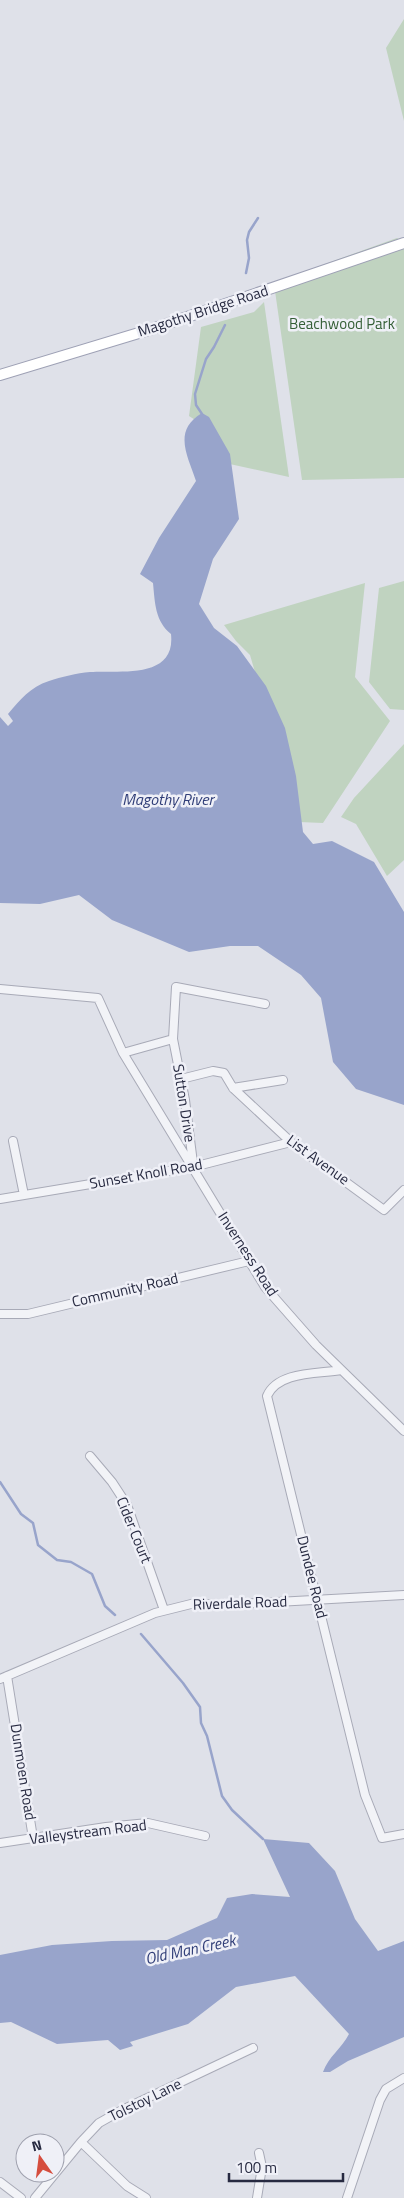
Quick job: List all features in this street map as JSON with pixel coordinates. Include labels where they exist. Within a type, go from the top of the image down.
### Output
[{"type":"main road","name":"Magothy Bridge Road","points":[[0,375],[152,329],[404,243]]},
{"type":"street","name":"Sutton Drive","points":[[193,1167],[181,1079],[173,1039],[176,987],[265,1004]]},
{"type":"street","name":"Inverness Road","points":[[0,988],[98,998],[123,1053],[265,1287],[341,1370],[404,1431]]},
{"type":"street","points":[[123,1053],[173,1039]]},
{"type":"street","name":"List Avenue","points":[[181,1079],[220,1071],[224,1073],[233,1088],[291,1142],[384,1210],[404,1190]]},
{"type":"street","points":[[233,1088],[283,1080]]},
{"type":"street","points":[[13,1141],[24,1194]]},
{"type":"street","name":"Sunset Knoll Road","points":[[0,1199],[193,1167],[291,1142]]},
{"type":"street","name":"Community Road","points":[[0,1314],[28,1314],[250,1261]]},
{"type":"street","name":"Dundee Road","points":[[341,1370],[290,1378],[278,1382],[270,1388],[267,1396],[365,1795],[382,1838],[404,1834]]},
{"type":"street","name":"Cider Court","points":[[90,1456],[112,1482],[127,1504],[164,1610]]},
{"type":"street","name":"Riverdale Road","points":[[4,1678],[164,1610],[195,1603],[220,1605],[404,1595]]},
{"type":"street","name":"Dunmoen Road","points":[[4,1678],[33,1838]]},
{"type":"street","name":"Valleystream Road","points":[[0,1843],[106,1827],[148,1823],[205,1836]]},
{"type":"street","name":"Tolstoy Lane","points":[[35,2198],[80,2142],[99,2123],[122,2110],[253,2048]]},
{"type":"street","points":[[347,2198],[380,2100],[386,2089],[404,2078]]},
{"type":"street","points":[[80,2142],[127,2186],[146,2198]]},
{"type":"street","points":[[257,2198],[262,2168],[259,2153]]},
{"type":"street","points":[[0,2182],[21,2198]]},
{"type":"green space","points":[[404,19],[404,121],[386,48]]},
{"type":"green space","name":"Beachwood Park","points":[[397,238],[404,242],[404,478],[302,480],[275,291],[289,277]]},
{"type":"green space","name":"Beachwood Park","points":[[264,302],[289,477],[216,461],[217,434],[189,416],[201,327],[254,312]]},
{"type":"green space","points":[[404,581],[404,710],[390,709],[369,682],[379,588]]},
{"type":"green space","points":[[365,583],[355,677],[390,721],[323,823],[299,822],[250,655],[224,625]]},
{"type":"green space","points":[[404,744],[404,860],[387,876],[356,824],[341,817],[354,798]]},
{"type":"water","name":"Magothy River","points":[[202,413],[209,417],[230,454],[239,519],[213,559],[199,604],[214,628],[237,646],[266,686],[285,728],[296,776],[303,832],[313,844],[332,841],[374,862],[404,912],[404,1105],[356,1089],[333,1062],[321,998],[301,975],[258,946],[230,946],[189,952],[112,920],[79,895],[40,904],[0,903],[0,717],[8,726],[13,721],[8,714],[26,694],[49,681],[69,675],[85,673],[143,670],[155,666],[165,659],[170,649],[171,634],[159,617],[155,604],[153,583],[140,574],[159,538],[196,481],[186,453],[185,436],[187,428]]},
{"type":"water","name":"Old Man Creek","points":[[263,1839],[309,1843],[335,1871],[355,1919],[378,1951],[404,1941],[404,2037],[348,2061],[330,2072],[323,2072],[328,2062],[349,2034],[295,1976],[236,1987],[188,2024],[130,2042],[133,2046],[120,2050],[108,2040],[57,2044],[11,2022],[0,2023],[0,1955],[52,1945],[167,1940],[217,1918],[227,1898],[252,1894],[290,1897]]},
{"type":"waterway","points":[[246,273],[249,258],[247,240],[249,232],[258,218]]},
{"type":"waterway","points":[[202,414],[196,405],[195,394],[206,359],[225,325]]},
{"type":"waterway","points":[[0,1482],[21,1514],[33,1523],[38,1545],[57,1560],[71,1562],[92,1574],[105,1606],[115,1615]]},
{"type":"waterway","points":[[141,1634],[183,1683],[200,1707],[201,1723],[207,1736],[222,1796],[232,1810],[263,1839]]}]
